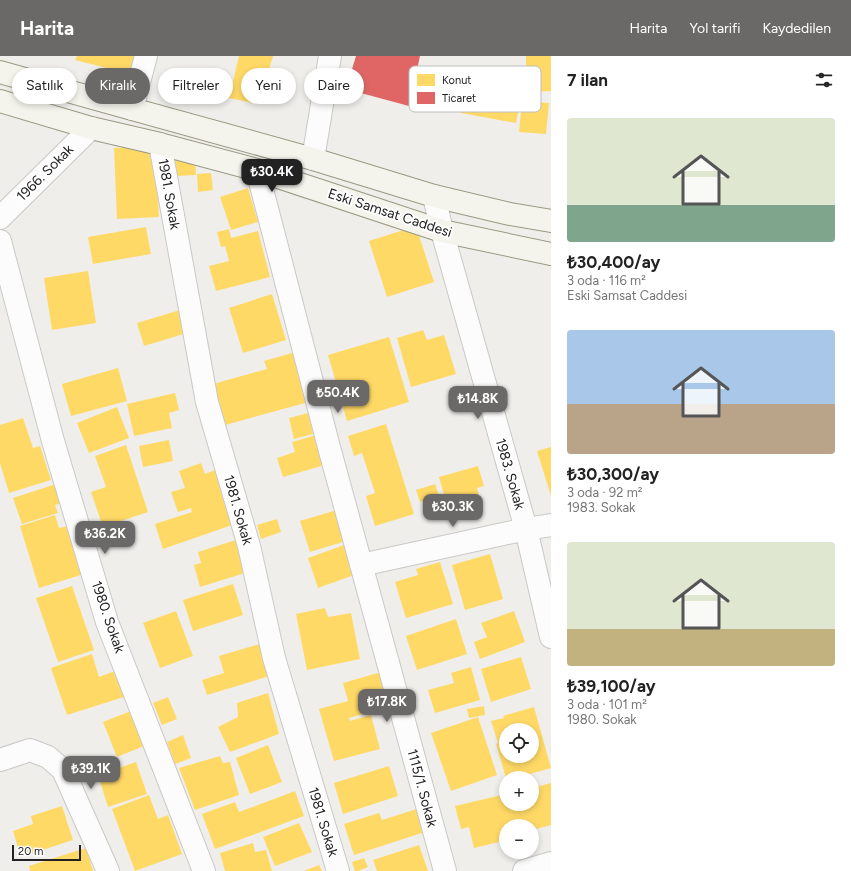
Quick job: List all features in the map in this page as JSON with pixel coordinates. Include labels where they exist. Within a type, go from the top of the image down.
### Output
[{"type":"street","points":[[132,109],[146,56]]},
{"type":"street","points":[[313,159],[330,56]]},
{"type":"street","name":"Eski Samsat Caddesi","points":[[0,72],[313,159],[434,196],[510,214],[551,221]]},
{"type":"street","name":"Eski Samsat Caddesi","points":[[0,101],[91,128],[160,144],[257,170],[442,231],[551,254]]},
{"type":"street","name":"1966. Sokak","points":[[0,218],[91,128]]},
{"type":"street","name":"1981. Sokak","points":[[160,144],[206,402],[249,546],[274,658],[338,871]]},
{"type":"street","name":"1115/1. Sokak","points":[[257,170],[330,451],[445,871]]},
{"type":"street","name":"1983. Sokak","points":[[434,196],[442,231],[526,529],[551,637]]},
{"type":"street","name":"1980. Sokak","points":[[0,241],[53,441],[107,622],[204,871]]},
{"type":"street","points":[[361,565],[526,529],[551,525]]},
{"type":"street","points":[[0,760],[30,750],[48,757],[64,770],[108,871]]},
{"type":"street","points":[[524,871],[551,863]]},
{"type":"building: Konut","points":[[77,56],[135,56],[132,68],[106,68],[75,60]]},
{"type":"building: Konut","points":[[239,56],[273,56],[270,68],[241,68],[241,100],[233,99],[233,81]]},
{"type":"building: Konut","points":[[526,56],[551,56],[551,91],[541,91],[541,66],[526,66]]},
{"type":"building: Konut","points":[[541,102],[549,103],[546,134],[519,132],[521,112],[541,112]]},
{"type":"building: Konut","points":[[461,112],[518,112],[516,123]]},
{"type":"building: Konut","points":[[155,146],[159,217],[117,219],[114,148]]},
{"type":"building: Konut","points":[[195,159],[196,175],[176,176],[175,160]]},
{"type":"building: Konut","points":[[211,173],[213,190],[198,192],[197,174]]},
{"type":"building: Konut","points":[[248,188],[258,222],[231,230],[220,197]]},
{"type":"building: Konut","points":[[416,226],[434,282],[387,297],[369,241]]},
{"type":"building: Konut","points":[[146,227],[151,254],[93,264],[88,237]]},
{"type":"building: Konut","points":[[229,229],[231,238],[258,231],[270,277],[216,291],[209,266],[229,261],[225,246],[221,247],[217,232]]},
{"type":"building: Konut","points":[[88,271],[96,323],[52,330],[44,278]]},
{"type":"building: Konut","points":[[272,294],[286,340],[243,353],[229,308]]},
{"type":"building: Konut","points":[[180,310],[187,333],[144,346],[137,323]]},
{"type":"building: Konut","points":[[423,330],[427,340],[444,335],[456,374],[411,387],[397,338]]},
{"type":"building: Konut","points":[[389,337],[409,402],[347,421],[328,355]]},
{"type":"building: Konut","points":[[302,350],[316,400],[225,425],[213,384],[267,369],[264,361]]},
{"type":"building: Konut","points":[[118,368],[127,401],[71,416],[62,384]]},
{"type":"building: Konut","points":[[175,393],[179,410],[169,413],[172,428],[134,436],[127,404]]},
{"type":"building: Konut","points":[[117,407],[129,438],[89,453],[77,423]]},
{"type":"building: Konut","points":[[308,413],[313,434],[294,439],[289,418]]},
{"type":"building: Konut","points":[[23,418],[33,448],[40,446],[51,480],[9,493],[0,463],[0,425]]},
{"type":"building: Konut","points":[[386,424],[414,514],[375,526],[366,496],[375,493],[362,453],[354,456],[348,436]]},
{"type":"building: Konut","points":[[316,435],[325,465],[283,477],[277,458],[295,452],[292,442]]},
{"type":"building: Konut","points":[[169,440],[173,461],[143,467],[139,446]]},
{"type":"building: Konut","points":[[126,445],[148,512],[103,527],[91,492],[106,487],[95,456]]},
{"type":"building: Konut","points":[[551,447],[551,496],[537,451]]},
{"type":"building: Konut","points":[[201,463],[205,474],[218,469],[235,524],[163,549],[155,524],[192,512],[191,508],[178,512],[171,492],[185,488],[179,471]]},
{"type":"building: Konut","points":[[478,466],[484,486],[477,488],[482,507],[450,516],[439,477]]},
{"type":"building: Konut","points":[[59,483],[65,502],[55,505],[58,513],[22,524],[13,498]]},
{"type":"building: Konut","points":[[435,484],[439,496],[420,502],[416,490]]},
{"type":"building: Konut","points":[[337,510],[346,541],[310,552],[300,521]]},
{"type":"building: Konut","points":[[55,515],[59,528],[69,526],[84,574],[39,588],[20,526]]},
{"type":"building: Konut","points":[[277,519],[281,532],[261,539],[257,525]]},
{"type":"building: Konut","points":[[236,540],[245,573],[200,587],[194,565],[201,563],[198,552]]},
{"type":"building: Konut","points":[[347,544],[357,574],[318,588],[308,558]]},
{"type":"building: Konut","points":[[490,554],[503,599],[465,610],[452,565]]},
{"type":"building: Konut","points":[[440,562],[453,604],[406,618],[395,582],[418,575],[416,569]]},
{"type":"building: Konut","points":[[233,584],[243,615],[193,631],[183,600]]},
{"type":"building: Konut","points":[[72,586],[94,650],[58,662],[36,598]]},
{"type":"building: Konut","points":[[325,608],[328,617],[351,613],[360,659],[307,670],[296,614]]},
{"type":"building: Konut","points":[[176,611],[193,656],[160,668],[143,623]]},
{"type":"building: Konut","points":[[514,611],[525,642],[480,659],[474,642],[487,637],[481,623]]},
{"type":"building: Konut","points":[[456,619],[467,654],[417,670],[406,636]]},
{"type":"building: Konut","points":[[263,643],[273,675],[207,695],[202,680],[224,673],[219,656]]},
{"type":"building: Konut","points":[[92,654],[99,677],[115,671],[124,697],[67,715],[51,668]]},
{"type":"building: Konut","points":[[521,657],[531,689],[491,702],[481,669]]},
{"type":"building: Konut","points":[[471,667],[480,700],[435,713],[428,690],[454,683],[451,673]]},
{"type":"building: Konut","points":[[381,672],[391,706],[349,718],[350,721],[371,715],[380,749],[334,761],[319,709],[348,701],[343,683]]},
{"type":"building: Konut","points":[[268,693],[279,734],[230,752],[218,727],[238,717],[237,703]]},
{"type":"building: Konut","points":[[168,697],[177,719],[162,725],[153,703]]},
{"type":"building: Konut","points":[[484,706],[485,715],[469,718],[467,709]]},
{"type":"building: Konut","points":[[534,707],[538,723],[499,723],[499,754],[496,744],[498,743],[491,721],[504,718],[503,716]]},
{"type":"building: Konut","points":[[136,709],[149,744],[117,757],[103,722]]},
{"type":"building: Konut","points":[[478,717],[497,775],[451,791],[431,733]]},
{"type":"building: Konut","points":[[539,725],[551,768],[539,771],[504,771],[502,763],[539,763]]},
{"type":"building: Konut","points":[[183,735],[191,758],[175,764],[167,742]]},
{"type":"building: Konut","points":[[268,745],[282,782],[250,794],[236,758]]},
{"type":"building: Konut","points":[[220,756],[223,763],[230,762],[239,795],[195,810],[179,768]]},
{"type":"building: Konut","points":[[136,762],[147,794],[108,807],[98,775]]},
{"type":"building: Konut","points":[[389,766],[398,796],[343,814],[334,783]]},
{"type":"building: Konut","points":[[551,783],[551,825],[539,828],[539,819],[499,819],[499,842],[474,848],[469,827],[461,829],[455,806],[499,796],[499,811],[539,811],[539,786]]},
{"type":"building: Konut","points":[[295,791],[304,816],[215,849],[202,814],[235,802],[239,812]]},
{"type":"building: Konut","points":[[149,795],[158,819],[168,815],[182,854],[135,871],[112,809]]},
{"type":"building: Konut","points":[[62,806],[73,840],[21,857],[13,831],[33,824],[31,816]]},
{"type":"building: Konut","points":[[420,808],[428,831],[354,855],[344,824],[379,813],[382,820]]},
{"type":"building: Konut","points":[[299,823],[312,852],[275,866],[263,837]]},
{"type":"building: Konut","points":[[253,843],[255,852],[266,850],[272,871],[225,871],[220,853]]},
{"type":"building: Konut","points":[[419,845],[428,871],[377,871],[373,860]]},
{"type":"building: Konut","points":[[86,848],[93,871],[30,871],[29,866]]},
{"type":"building: Konut","points":[[364,858],[368,867],[355,871],[352,862]]},
{"type":"building: Konut","points":[[319,865],[322,871],[304,871]]},
{"type":"building: Ticaret","points":[[356,56],[420,56],[418,66],[409,66],[409,106],[364,94],[364,68],[352,68]]}]
